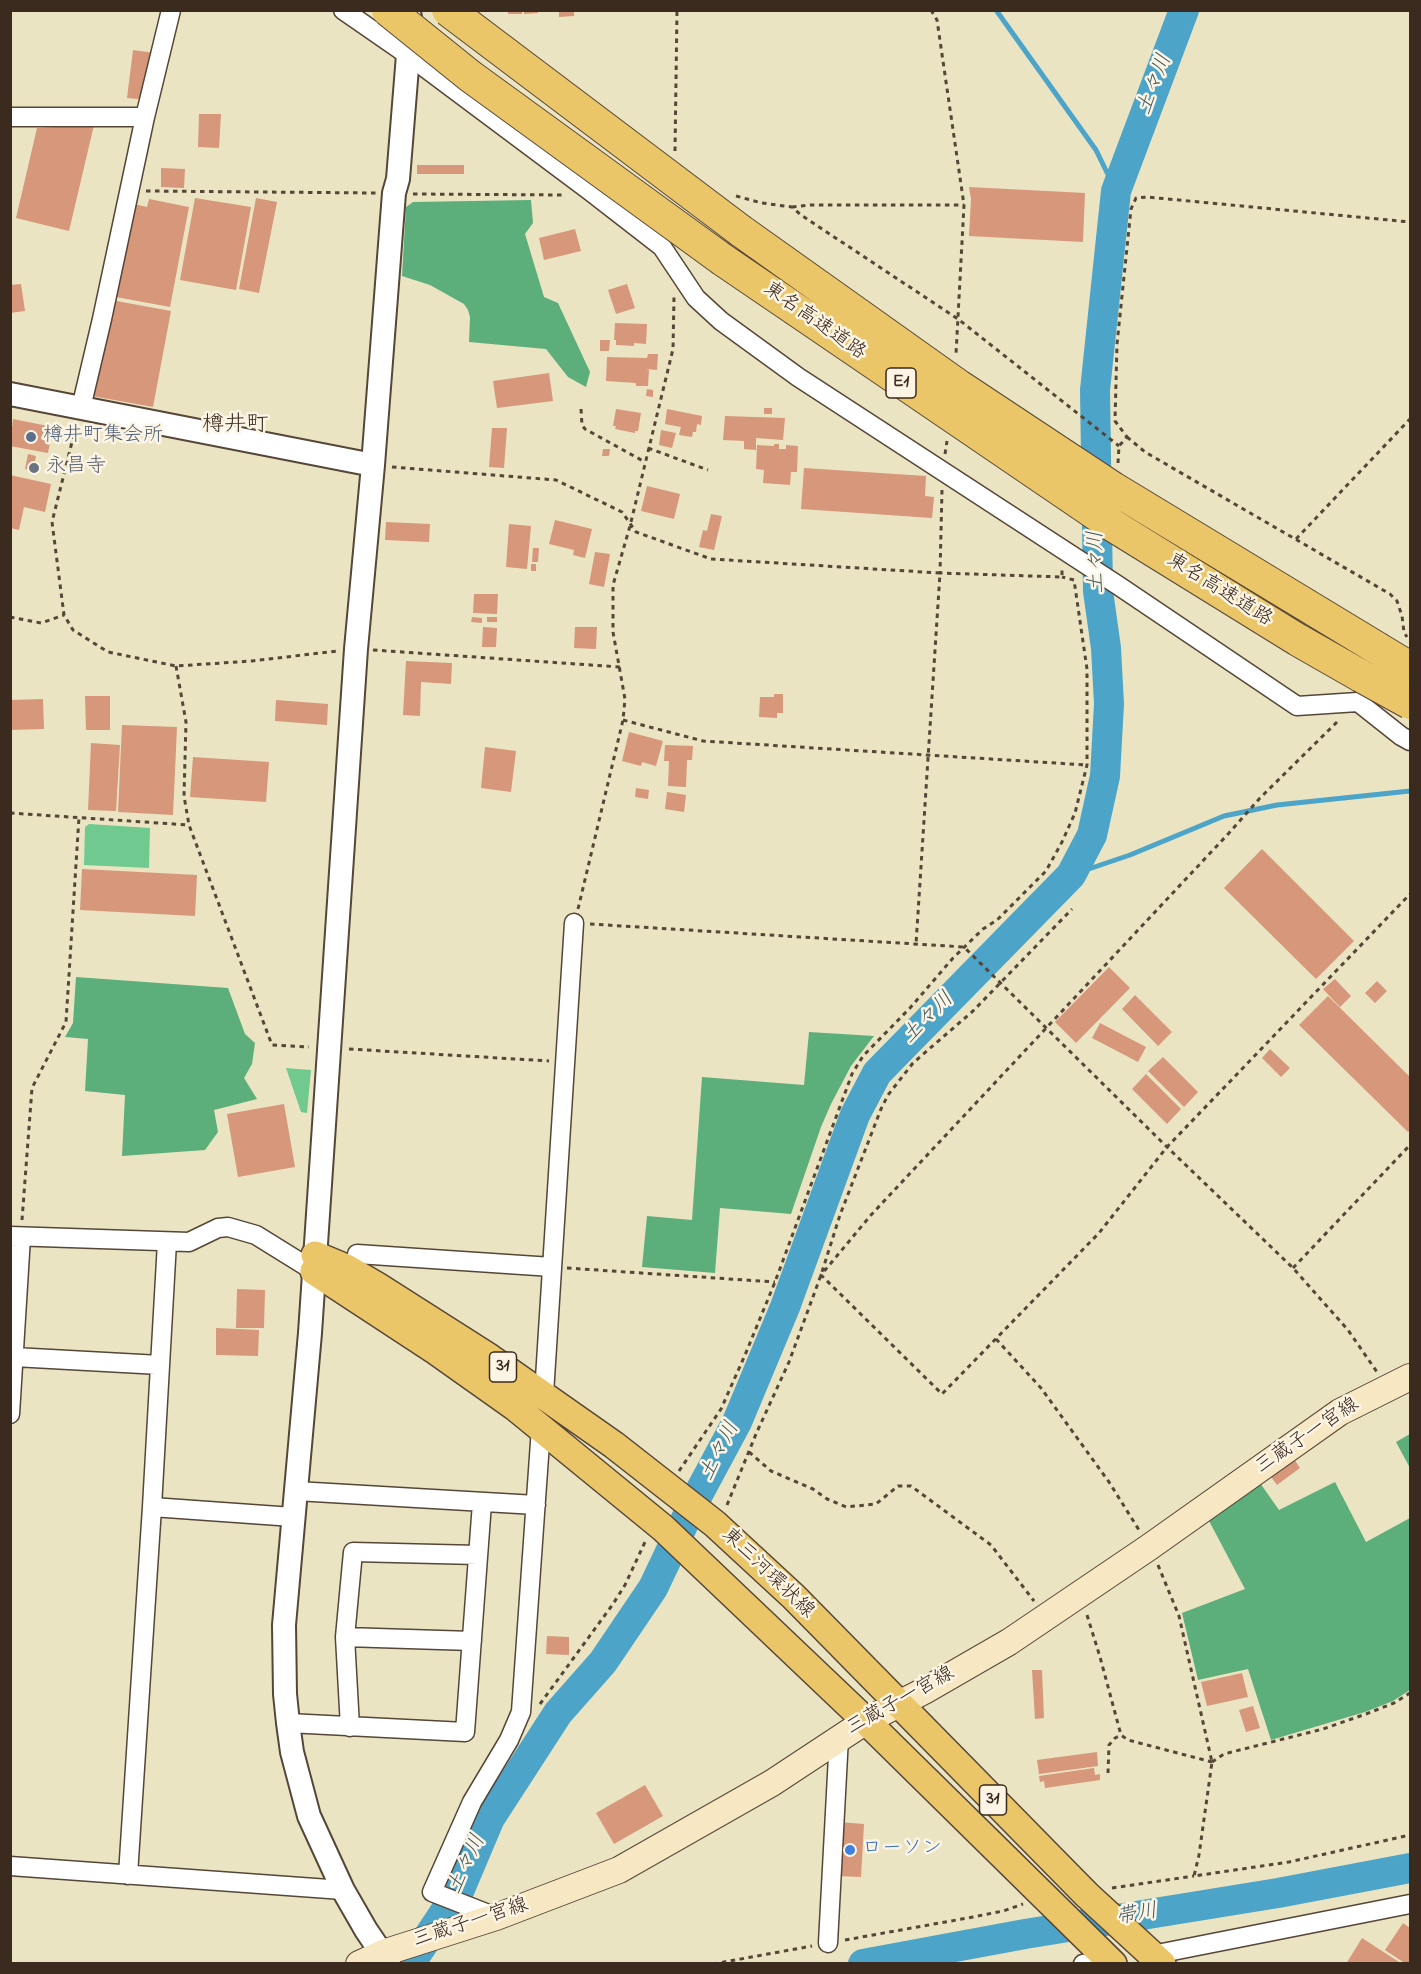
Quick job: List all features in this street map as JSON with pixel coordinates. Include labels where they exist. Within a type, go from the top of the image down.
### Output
[{"type":"highway","name":"東名高速道路","points":[[388,10],[470,76],[723,260],[1081,504],[1298,640],[1359,689],[1410,703]]},
{"type":"highway","name":"東名高速道路","points":[[448,10],[741,231],[959,386],[1082,467],[1115,478],[1377,648],[1410,654]]},
{"type":"main road","name":"東三河環状線","points":[[315,1263],[346,1268],[544,1394],[614,1445],[717,1526],[794,1597],[1087,1895],[1157,1959]]},
{"type":"main road","name":"東三河環状線","points":[[315,1263],[541,1428],[692,1554],[1048,1897],[1102,1962]]},
{"type":"main road","name":"三蔵子一宮線","points":[[359,1964],[388,1956],[496,1917],[619,1870],[772,1783],[866,1721],[1009,1642],[1148,1548],[1340,1412],[1410,1377]]},
{"type":"street","points":[[81,408],[171,10]]},
{"type":"street","points":[[343,10],[408,55],[662,247],[696,298],[721,321],[798,377],[1070,554],[1297,706],[1359,689],[1401,736],[1410,741]]},
{"type":"street","points":[[388,1956],[366,1930],[343,1890],[309,1816],[292,1752],[288,1723],[285,1694],[284,1625],[315,1263],[356,649],[374,465],[410,10]]},
{"type":"street","points":[[10,117],[145,117]]},
{"type":"street","points":[[10,394],[374,465]]},
{"type":"street","points":[[544,1394],[574,923]]},
{"type":"street","points":[[10,1414],[14,1357],[16,1236],[189,1242],[218,1228],[228,1227],[256,1235],[315,1263]]},
{"type":"street","points":[[128,1875],[167,1242]]},
{"type":"street","points":[[357,1254],[552,1267]]},
{"type":"street","points":[[14,1357],[160,1365]]},
{"type":"street","points":[[496,1917],[432,1892],[472,1802],[509,1740],[521,1712],[541,1428]]},
{"type":"street","points":[[296,1491],[536,1505]]},
{"type":"street","points":[[288,1723],[465,1732],[482,1503]]},
{"type":"street","points":[[152,1507],[293,1517]]},
{"type":"street","points":[[350,1727],[345,1637],[353,1552],[478,1556]]},
{"type":"street","points":[[345,1637],[472,1641]]},
{"type":"street","points":[[828,1943],[839,1737]]},
{"type":"street","points":[[10,1866],[343,1890]]},
{"type":"street","points":[[1157,1959],[1410,1904]]},
{"type":"path","points":[[675,153],[677,10]]},
{"type":"path","points":[[931,10],[937,20],[964,205],[956,362]]},
{"type":"path","points":[[129,191],[577,195],[590,191]]},
{"type":"path","points":[[729,192],[750,201],[792,207],[964,205]]},
{"type":"path","points":[[1410,222],[1147,197],[1136,198],[1131,209],[1117,344],[1114,421],[1127,437],[1145,452],[1390,594],[1397,601],[1410,654]]},
{"type":"path","points":[[792,207],[958,319],[1119,446]]},
{"type":"path","points":[[675,266],[673,349],[630,526],[613,585],[613,632],[625,699],[623,720],[574,923],[964,947],[1167,1148],[1293,1268],[1347,1329],[1387,1387]]},
{"type":"path","points":[[81,408],[52,522],[64,615],[73,630],[108,652],[176,666],[356,649],[620,667]]},
{"type":"path","points":[[581,409],[581,420],[585,429],[645,462]]},
{"type":"path","points":[[1296,539],[1410,419]]},
{"type":"path","points":[[1115,478],[1119,446],[1127,437]]},
{"type":"path","points":[[916,944],[940,573],[943,473],[947,441]]},
{"type":"path","points":[[648,448],[708,470]]},
{"type":"path","points":[[374,465],[556,480],[622,512],[636,532],[711,559],[940,573],[1062,577],[1074,580],[1087,669],[1087,765],[1075,813],[1046,871],[997,920],[983,929],[953,958],[910,1008],[863,1056],[852,1074],[775,1282],[721,1409],[674,1492]]},
{"type":"path","points":[[1062,577],[1070,554]]},
{"type":"path","points":[[10,617],[41,623],[64,615]]},
{"type":"path","points":[[176,666],[186,722],[184,796],[189,825],[272,1045],[565,1062]]},
{"type":"path","points":[[821,1275],[872,1215],[1221,842],[1359,689]]},
{"type":"path","points":[[623,720],[703,741],[1087,765]]},
{"type":"path","points":[[10,813],[189,825]]},
{"type":"path","points":[[16,1236],[32,1088],[66,1022],[79,817]]},
{"type":"path","points":[[821,1275],[942,1394],[1099,1233],[1167,1148],[1410,894]]},
{"type":"path","points":[[717,1526],[789,1362],[840,1215],[888,1095],[913,1063],[973,1011],[1072,909]]},
{"type":"path","points":[[1293,1268],[1410,1145]]},
{"type":"path","points":[[552,1267],[775,1282]]},
{"type":"path","points":[[996,1339],[1041,1388],[1109,1482],[1141,1533],[1165,1580],[1179,1616],[1212,1762],[1194,1876]]},
{"type":"path","points":[[749,1452],[771,1471],[805,1485],[846,1507],[876,1504],[898,1486],[911,1486],[991,1545],[1046,1617]]},
{"type":"path","points":[[537,1708],[613,1604],[625,1585],[637,1556],[659,1525]]},
{"type":"path","points":[[1080,1594],[1121,1735],[1128,1740],[1212,1762],[1224,1754],[1323,1729],[1394,1703],[1410,1693]]},
{"type":"path","points":[[1108,1773],[1109,1745],[1121,1735]]},
{"type":"path","points":[[1087,1895],[1112,1888],[1289,1862],[1410,1835]]},
{"type":"path","points":[[713,1964],[983,1915],[1048,1897]]},
{"type":"green space","points":[[531,200],[533,223],[525,234],[544,297],[558,303],[590,372],[586,387],[568,377],[546,349],[469,342],[470,317],[464,304],[430,285],[402,276],[406,207],[413,202]]},
{"type":"green space","points":[[89,824],[150,828],[149,868],[84,865],[85,827]]},
{"type":"green space","points":[[76,977],[228,988],[245,1034],[255,1043],[252,1064],[244,1078],[257,1099],[214,1110],[218,1132],[205,1150],[122,1156],[125,1095],[85,1091],[88,1039],[65,1037],[73,1023]]},
{"type":"green space","points":[[809,1032],[874,1036],[851,1066],[831,1104],[791,1214],[720,1208],[715,1273],[642,1267],[647,1216],[692,1220],[702,1077],[804,1085]]},
{"type":"green space","points":[[286,1068],[311,1070],[307,1113],[301,1112]]},
{"type":"green space","points":[[1410,1434],[1410,1468],[1396,1442]]},
{"type":"green space","points":[[1258,1480],[1279,1510],[1335,1482],[1366,1542],[1410,1518],[1410,1690],[1393,1701],[1365,1712],[1271,1740],[1248,1669],[1198,1680],[1182,1613],[1245,1589],[1207,1517]]},
{"type":"building","points":[[508,10],[522,10],[522,14],[508,14]]},
{"type":"building","points":[[524,10],[538,10],[538,13],[524,14]]},
{"type":"building","points":[[559,10],[574,10],[574,16],[559,17]]},
{"type":"building","points":[[133,50],[155,53],[149,100],[127,98]]},
{"type":"building","points":[[199,114],[221,114],[219,148],[198,147]]},
{"type":"building","points":[[94,125],[69,231],[16,218],[37,128]]},
{"type":"building","points":[[417,165],[464,165],[464,174],[417,174]]},
{"type":"building","points":[[161,168],[185,169],[184,188],[161,187]]},
{"type":"building","points":[[969,187],[1085,193],[1083,242],[969,236],[971,199]]},
{"type":"building","points":[[195,198],[251,207],[236,290],[180,280]]},
{"type":"building","points":[[256,198],[277,202],[259,293],[239,289]]},
{"type":"building","points":[[149,199],[189,207],[170,307],[116,297],[134,204],[147,207]]},
{"type":"building","points":[[575,229],[581,251],[544,260],[539,238]]},
{"type":"building","points":[[21,284],[25,311],[10,313],[10,285]]},
{"type":"building","points":[[627,284],[635,308],[616,314],[608,290]]},
{"type":"building","points":[[111,300],[171,311],[153,407],[92,396]]},
{"type":"building","points":[[615,323],[647,324],[646,344],[616,345]]},
{"type":"building","points":[[600,340],[610,340],[609,351],[600,351]]},
{"type":"building","points":[[648,354],[658,354],[657,370],[646,369],[649,370],[648,386],[606,381],[607,357],[647,358]]},
{"type":"building","points":[[549,373],[553,401],[497,408],[493,381]]},
{"type":"building","points":[[647,389],[653,390],[653,397],[646,396]]},
{"type":"building","points":[[764,408],[772,408],[772,414],[764,414]]},
{"type":"building","points":[[616,409],[641,413],[638,431],[635,433],[615,429],[616,426],[613,426]]},
{"type":"building","points":[[667,409],[702,416],[701,425],[697,424],[696,432],[693,432],[692,437],[679,435],[681,427],[665,424]]},
{"type":"building","points":[[725,416],[785,418],[783,440],[756,438],[756,450],[744,449],[744,441],[723,440]]},
{"type":"building","name":"樽井町集会所","points":[[13,419],[53,427],[48,453],[10,446]]},
{"type":"building","points":[[492,428],[507,428],[504,468],[489,467]]},
{"type":"building","points":[[661,430],[676,433],[672,448],[659,445]]},
{"type":"building","points":[[774,444],[779,444],[779,449],[786,449],[786,445],[798,446],[797,472],[791,472],[790,485],[763,483],[764,470],[756,469],[757,445],[774,446]]},
{"type":"building","points":[[603,449],[610,449],[609,456],[602,456]]},
{"type":"building","points":[[28,454],[36,456],[33,471],[25,469]]},
{"type":"building","points":[[804,468],[926,476],[925,496],[934,497],[932,518],[801,509]]},
{"type":"building","points":[[10,475],[51,484],[45,512],[24,507],[19,530],[10,528]]},
{"type":"building","points":[[647,486],[680,494],[674,519],[641,511]]},
{"type":"building","points":[[711,514],[722,516],[714,550],[699,547],[703,530],[707,531]]},
{"type":"building","points":[[555,520],[592,529],[585,558],[573,555],[574,550],[549,544]]},
{"type":"building","points":[[386,522],[430,524],[429,542],[385,540]]},
{"type":"building","points":[[509,524],[531,526],[527,569],[506,567]]},
{"type":"building","points":[[533,548],[539,548],[538,562],[532,562]]},
{"type":"building","points":[[595,552],[610,554],[604,587],[589,584]]},
{"type":"building","points":[[531,564],[536,564],[536,571],[531,571]]},
{"type":"building","points":[[474,594],[498,594],[497,614],[473,613]]},
{"type":"building","points":[[472,617],[482,618],[482,623],[471,622]]},
{"type":"building","points":[[487,617],[497,617],[497,622],[487,622]]},
{"type":"building","points":[[483,627],[497,628],[496,647],[482,647]]},
{"type":"building","points":[[575,627],[597,627],[596,649],[574,648]]},
{"type":"building","points":[[406,661],[452,663],[451,684],[421,682],[420,716],[403,715]]},
{"type":"building","points":[[774,694],[783,694],[783,713],[777,713],[777,718],[759,717],[760,697],[774,697]]},
{"type":"building","points":[[85,696],[110,696],[110,730],[86,730]]},
{"type":"building","points":[[43,699],[44,729],[10,730],[10,700]]},
{"type":"building","points":[[276,700],[328,704],[327,725],[275,721]]},
{"type":"building","points":[[122,725],[177,727],[173,815],[118,812]]},
{"type":"building","points":[[629,732],[663,741],[656,766],[642,762],[641,766],[622,761]]},
{"type":"building","points":[[91,743],[120,745],[116,811],[88,810]]},
{"type":"building","points":[[665,745],[693,746],[692,760],[687,760],[686,787],[668,786],[669,761],[664,761]]},
{"type":"building","points":[[485,747],[516,751],[511,792],[481,788]]},
{"type":"building","points":[[193,757],[269,762],[266,802],[190,797]]},
{"type":"building","points":[[636,788],[649,790],[648,799],[635,797]]},
{"type":"building","points":[[667,792],[686,795],[684,812],[665,809]]},
{"type":"building","points":[[1262,849],[1354,941],[1316,979],[1224,888]]},
{"type":"building","points":[[82,869],[197,875],[195,916],[80,910]]},
{"type":"building","points":[[1109,967],[1130,988],[1076,1043],[1055,1022]]},
{"type":"building","points":[[1335,979],[1351,996],[1340,1007],[1323,989]]},
{"type":"building","points":[[1377,981],[1387,991],[1375,1003],[1365,993]]},
{"type":"building","points":[[1135,995],[1172,1032],[1158,1046],[1122,1009]]},
{"type":"building","points":[[1328,996],[1410,1077],[1410,1130],[1408,1132],[1299,1025]]},
{"type":"building","points":[[1100,1023],[1146,1047],[1138,1062],[1092,1038]]},
{"type":"building","points":[[1270,1049],[1290,1068],[1281,1077],[1262,1058]]},
{"type":"building","points":[[1163,1057],[1198,1092],[1184,1107],[1148,1071]]},
{"type":"building","points":[[1146,1074],[1181,1109],[1167,1124],[1132,1089]]},
{"type":"building","points":[[284,1104],[295,1167],[238,1177],[227,1114]]},
{"type":"building","points":[[237,1289],[265,1290],[264,1328],[236,1328]]},
{"type":"building","points":[[216,1328],[259,1330],[258,1356],[216,1355]]},
{"type":"building","points":[[1294,1459],[1300,1468],[1277,1485],[1271,1477]]},
{"type":"building","points":[[547,1636],[569,1637],[569,1655],[546,1654]]},
{"type":"building","points":[[1032,1670],[1042,1670],[1044,1718],[1035,1719]]},
{"type":"building","points":[[1242,1673],[1248,1697],[1207,1706],[1201,1682]]},
{"type":"building","points":[[1253,1706],[1260,1728],[1246,1732],[1239,1710]]},
{"type":"building","points":[[1097,1752],[1098,1766],[1039,1774],[1037,1760]]},
{"type":"building","points":[[1094,1768],[1095,1775],[1100,1774],[1100,1780],[1045,1788],[1044,1781],[1040,1782],[1039,1776]]},
{"type":"building","points":[[645,1785],[663,1816],[614,1844],[596,1813]]},
{"type":"building","name":"ローソン","points":[[838,1822],[864,1824],[861,1877],[836,1876]]},
{"type":"building","points":[[1403,1923],[1410,1928],[1410,1964],[1406,1964],[1385,1950]]},
{"type":"building","points":[[1362,1938],[1402,1964],[1346,1964]]},
{"type":"waterway","points":[[996,10],[1096,150],[1116,191]]},
{"type":"waterway","name":"土々川","points":[[410,1964],[460,1889],[490,1818],[558,1713],[603,1662],[653,1588],[693,1504],[737,1422],[785,1307],[855,1115],[877,1073],[1071,875],[1092,835],[1105,776],[1109,704],[1106,648],[1098,591],[1095,390],[1116,191],[1184,10]]},
{"type":"waterway","points":[[1071,875],[1130,855],[1224,816],[1277,805],[1410,791]]},
{"type":"waterway","name":"帯川","points":[[863,1964],[1025,1934],[1278,1893],[1410,1868]]},
{"type":"place","name":"樽井町集会所","points":[[31,437]]},
{"type":"place","name":"永昌寺","points":[[34,468]]},
{"type":"place","name":"ローソン","points":[[850,1850]]},
{"type":"district","name":"樽井町","points":[[235,426]]}]
